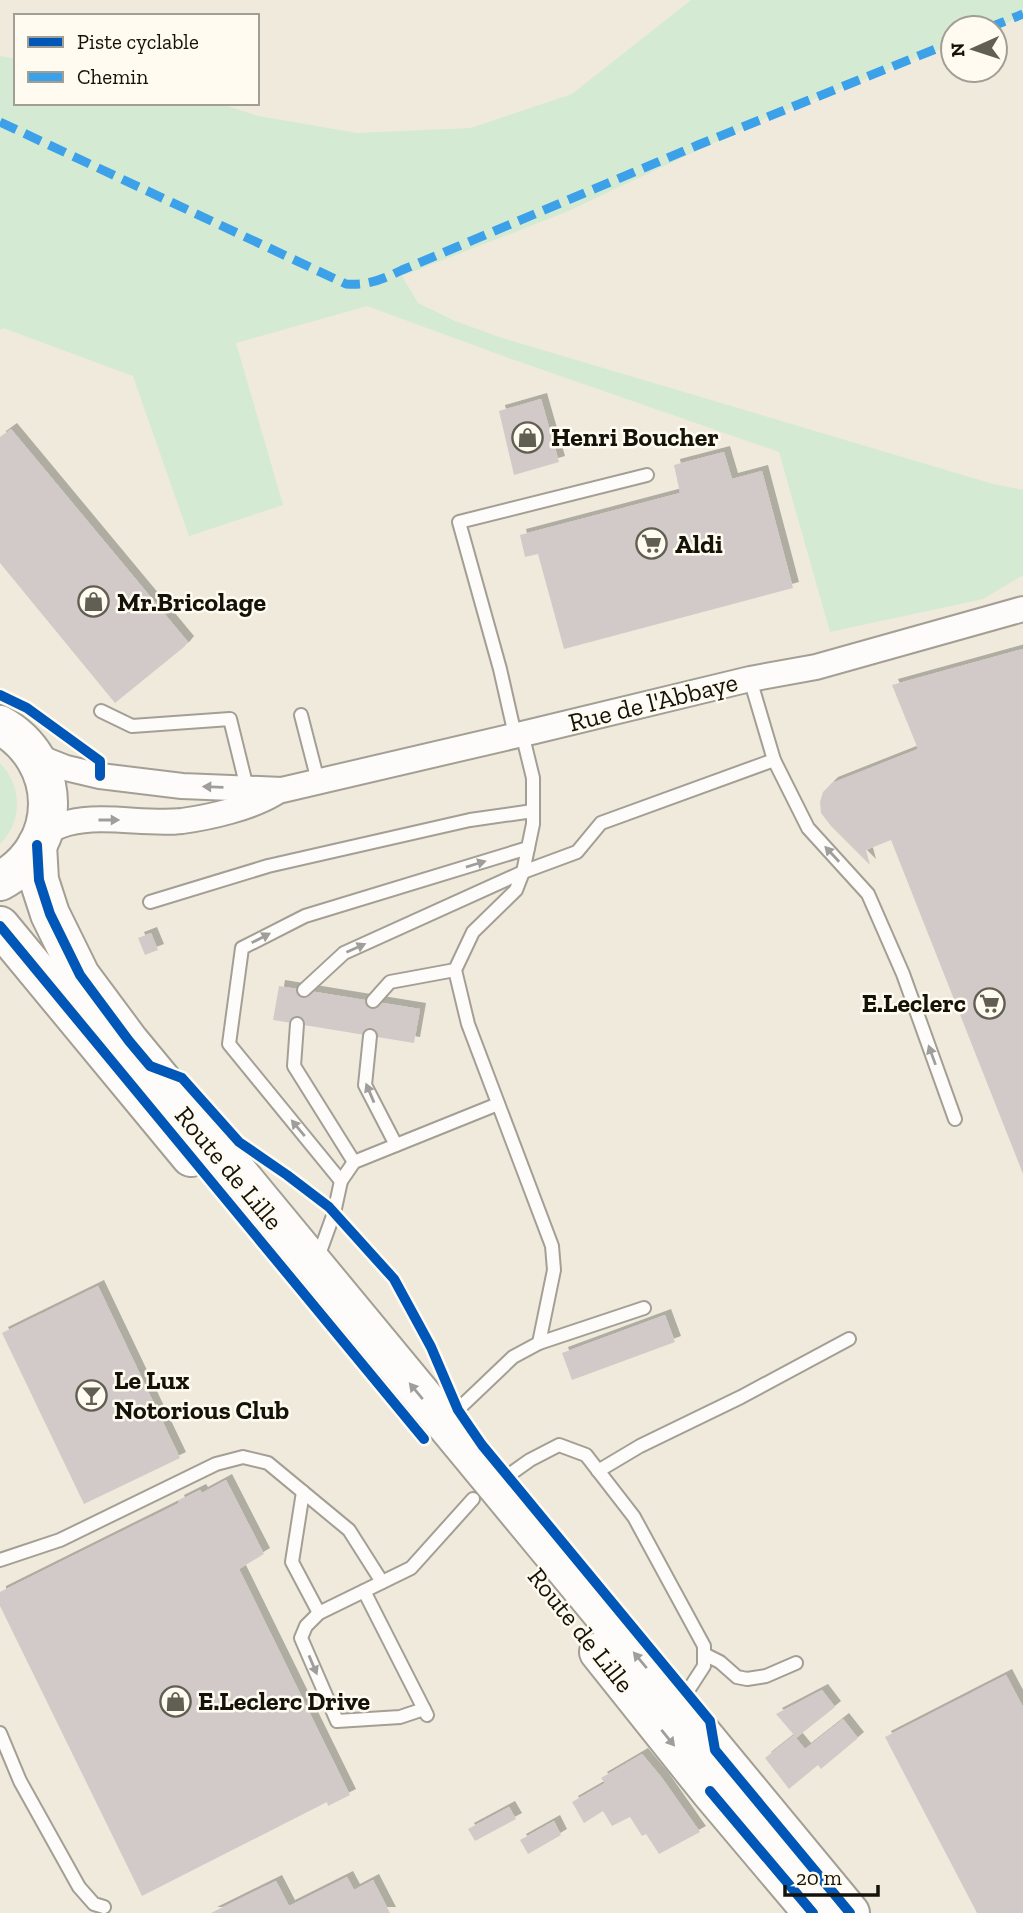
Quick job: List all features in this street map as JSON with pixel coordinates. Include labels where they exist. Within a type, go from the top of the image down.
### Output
[{"type":"main road","points":[[0,725],[18,737],[33,755]]},
{"type":"main road","name":"Route de Lille","points":[[33,755],[47,787],[48,810],[40,839],[39,880],[50,914],[80,975],[129,1041],[444,1424],[484,1492],[710,1791],[813,1913]]},
{"type":"main road","points":[[0,881],[23,864],[40,839]]},
{"type":"main road","name":"Route de Lille","points":[[0,926],[484,1492],[678,1706],[850,1913]]},
{"type":"street","name":"Rue de l'Abbaye","points":[[40,839],[68,823],[190,819],[261,801],[282,790],[318,781],[750,679],[816,667],[1023,609]]},
{"type":"street","name":"Rue de l'Abbaye","points":[[33,755],[66,768],[100,776],[182,786],[282,790]]},
{"type":"lane","points":[[539,1343],[554,1270],[552,1246],[468,1024],[455,970],[474,932],[516,890],[523,872],[533,824],[533,778],[459,522],[647,475]]},
{"type":"lane","points":[[750,679],[774,760],[808,828],[868,894],[904,974],[955,1119]]},
{"type":"lane","points":[[102,710],[132,726],[230,719],[247,788]]},
{"type":"lane","points":[[302,715],[318,781]]},
{"type":"lane","points":[[303,990],[344,953],[523,872],[577,852],[601,823],[774,760]]},
{"type":"lane","points":[[150,902],[268,866],[470,820],[533,811]]},
{"type":"lane","points":[[341,1181],[229,1044],[242,948],[305,916],[528,848]]},
{"type":"lane","points":[[373,1001],[390,982],[455,970]]},
{"type":"lane","points":[[297,1024],[294,1066],[354,1162]]},
{"type":"lane","points":[[370,1036],[365,1085],[396,1145]]},
{"type":"lane","points":[[314,1267],[334,1213],[341,1181],[354,1162],[498,1104]]},
{"type":"lane","points":[[444,1424],[513,1357],[539,1343],[645,1308]]},
{"type":"lane","points":[[598,1471],[640,1446],[741,1397],[849,1339]]},
{"type":"lane","points":[[364,1591],[425,1712],[400,1717],[337,1721],[302,1638],[306,1626],[319,1613],[411,1568],[484,1492],[530,1460],[559,1445],[586,1455],[634,1517],[704,1646],[704,1666],[678,1706]]},
{"type":"lane","points":[[0,1560],[60,1540],[216,1464],[243,1457],[268,1463],[349,1530],[382,1582]]},
{"type":"lane","points":[[303,1492],[292,1562],[319,1613]]},
{"type":"lane","points":[[704,1654],[720,1662],[737,1678],[747,1679],[766,1676],[796,1663]]},
{"type":"lane","points":[[0,1733],[20,1780],[79,1887],[93,1904],[104,1907]]},
{"type":"green space","points":[[691,0],[1023,0],[1023,16],[1009,22],[1009,14],[939,14],[939,50],[760,121],[566,212],[402,276],[418,303],[455,321],[499,337],[993,484],[1023,490],[1023,575],[983,599],[830,632],[779,452],[367,306],[236,343],[283,505],[189,536],[133,376],[3,328],[0,330],[0,56],[14,59],[14,105],[224,105],[258,116],[357,133],[471,128],[572,94]]},
{"type":"green space","points":[[0,763],[13,782],[17,804],[13,825],[0,844]]},
{"type":"building","name":"Henri Boucher","points":[[541,399],[559,462],[514,475],[499,411]]},
{"type":"building","name":"Mr.Bricolage","points":[[11,429],[188,642],[115,703],[0,563],[0,437]]},
{"type":"building","name":"Aldi","points":[[724,452],[732,479],[762,471],[793,588],[564,649],[538,554],[525,557],[520,535],[680,493],[674,465]]},
{"type":"building","name":"E.Leclerc","points":[[1023,649],[1023,1174],[891,840],[866,850],[870,865],[831,826],[821,813],[820,802],[823,792],[832,783],[918,749],[892,685]]},
{"type":"building","points":[[151,933],[158,950],[145,955],[138,938]]},
{"type":"building","points":[[279,986],[420,1009],[414,1043],[273,1020]]},
{"type":"building","name":"Le Lux Notorious Club","points":[[98,1286],[180,1458],[84,1504],[2,1333]]},
{"type":"building","points":[[665,1315],[675,1342],[572,1380],[562,1353]]},
{"type":"building","name":"E.Leclerc Drive","points":[[226,1480],[264,1554],[239,1569],[350,1795],[328,1806],[327,1802],[142,1896],[0,1606],[0,1592],[200,1490],[202,1493]]},
{"type":"building","points":[[1006,1675],[1023,1707],[1023,1913],[977,1913],[885,1737]]},
{"type":"building","points":[[822,1690],[835,1707],[796,1738],[805,1749],[843,1719],[858,1738],[821,1769],[818,1765],[789,1789],[765,1758],[794,1735],[776,1714]]},
{"type":"building","points":[[642,1754],[700,1832],[659,1854],[646,1834],[642,1836],[630,1817],[612,1826],[603,1811],[584,1823],[572,1802],[605,1783],[601,1778]]},
{"type":"building","points":[[509,1807],[516,1819],[475,1841],[468,1829]]},
{"type":"building","points":[[554,1821],[561,1835],[528,1854],[520,1840]]},
{"type":"building","points":[[347,1877],[354,1890],[373,1880],[390,1913],[211,1913],[276,1881],[289,1906]]},
{"type":"marked path","points":[[1009,20],[1023,14]]},
{"type":"marked path","points":[[0,122],[346,284],[361,284],[388,276],[698,145],[939,48]]},
{"type":"cycle path","points":[[0,695],[27,708],[100,761],[100,776]]},
{"type":"cycle path","points":[[37,845],[39,880],[50,914],[80,975],[129,1041],[150,1066],[182,1078],[239,1142],[329,1207],[394,1279],[431,1347],[458,1410],[482,1445],[710,1721],[715,1750],[850,1913]]},
{"type":"cycle path","points":[[0,926],[424,1439]]},
{"type":"cycle path","points":[[710,1791],[813,1913]]},
{"type":"place","name":"Henri Boucher","points":[[528,437]]},
{"type":"place","name":"Aldi","points":[[652,544]]},
{"type":"place","name":"Mr.Bricolage","points":[[94,602]]},
{"type":"place","name":"E.Leclerc","points":[[989,1003]]},
{"type":"place","name":"Le Lux Notorious Club","points":[[91,1395]]},
{"type":"place","name":"E.Leclerc Drive","points":[[175,1701]]}]
